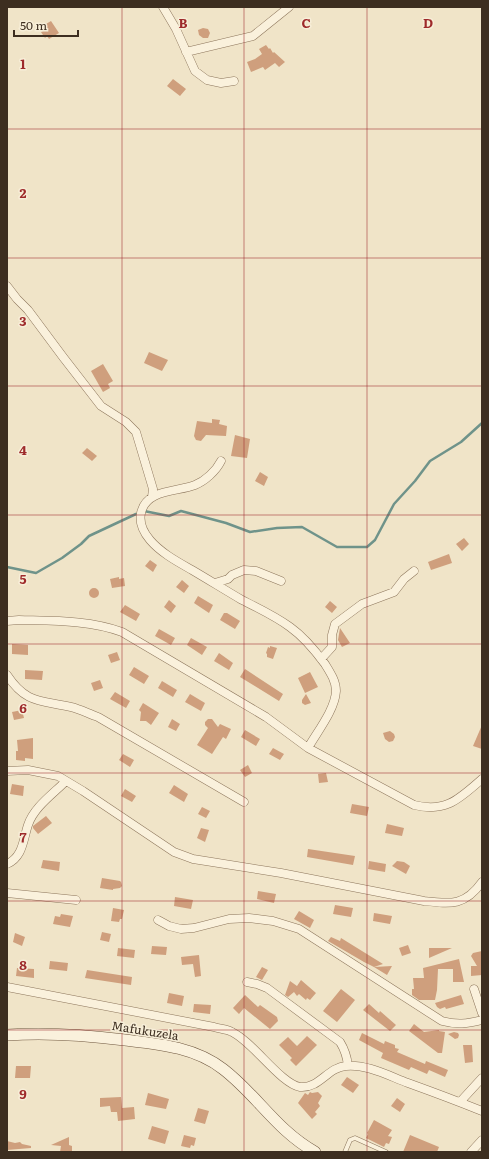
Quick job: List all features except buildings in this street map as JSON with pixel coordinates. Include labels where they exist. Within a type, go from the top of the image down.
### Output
[{"type":"main road","name":"Mafukuzela","points":[[7,1035],[35,1033],[100,1037],[168,1045],[207,1058],[222,1067],[233,1077],[282,1128],[300,1144],[315,1152]]},
{"type":"street","points":[[163,7],[176,29],[195,71],[207,80],[221,83],[234,81]]},
{"type":"street","points":[[186,52],[253,36],[288,7]]},
{"type":"street","points":[[7,286],[28,310],[62,357],[101,406],[126,422],[136,432],[153,489],[152,497]]},
{"type":"street","points":[[221,461],[216,469],[194,486],[152,497],[142,508],[141,522],[143,529],[151,541],[178,562],[290,627],[310,644],[335,681],[336,690],[335,699],[329,713],[308,748]]},
{"type":"street","points":[[215,583],[228,579],[232,575],[244,570],[256,571],[281,581]]},
{"type":"street","points":[[321,659],[332,647],[332,635],[335,624],[362,604],[394,592],[404,579],[414,571]]},
{"type":"street","points":[[7,622],[19,620],[92,624],[109,627],[122,632],[266,717],[308,748],[402,799],[423,807],[432,808],[455,802],[482,779]]},
{"type":"street","points":[[7,675],[14,686],[26,696],[36,700],[74,707],[98,717],[244,802]]},
{"type":"street","points":[[7,770],[38,772],[58,776],[83,790],[174,852],[193,859],[281,873],[424,901],[448,904],[470,896],[482,882]]},
{"type":"street","points":[[7,864],[15,860],[18,855],[24,843],[28,825],[34,813],[66,781]]},
{"type":"street","points":[[7,893],[76,900]]},
{"type":"street","points":[[158,920],[170,926],[182,929],[194,928],[229,919],[249,918],[273,921],[299,929],[442,1021],[454,1024],[482,1020]]},
{"type":"street","points":[[247,982],[267,988],[340,1042],[346,1052],[348,1066]]},
{"type":"street","points":[[7,987],[214,1027],[232,1032],[246,1042],[291,1084],[301,1087],[312,1086],[333,1070],[342,1066],[364,1067],[482,1111]]},
{"type":"street","points":[[474,989],[482,1013]]},
{"type":"street","points":[[460,1102],[482,1078]]},
{"type":"street","points":[[471,1152],[482,1140]]},
{"type":"lane","points":[[345,1152],[350,1140],[355,1138],[386,1152]]},
{"type":"waterway","points":[[144,511],[169,516],[181,511],[226,523],[250,532],[277,528],[302,527],[337,547],[367,547],[375,540],[394,504],[415,481],[430,461],[461,442],[482,423]]},
{"type":"waterway","points":[[7,567],[36,573],[62,558],[89,536],[136,514]]}]
